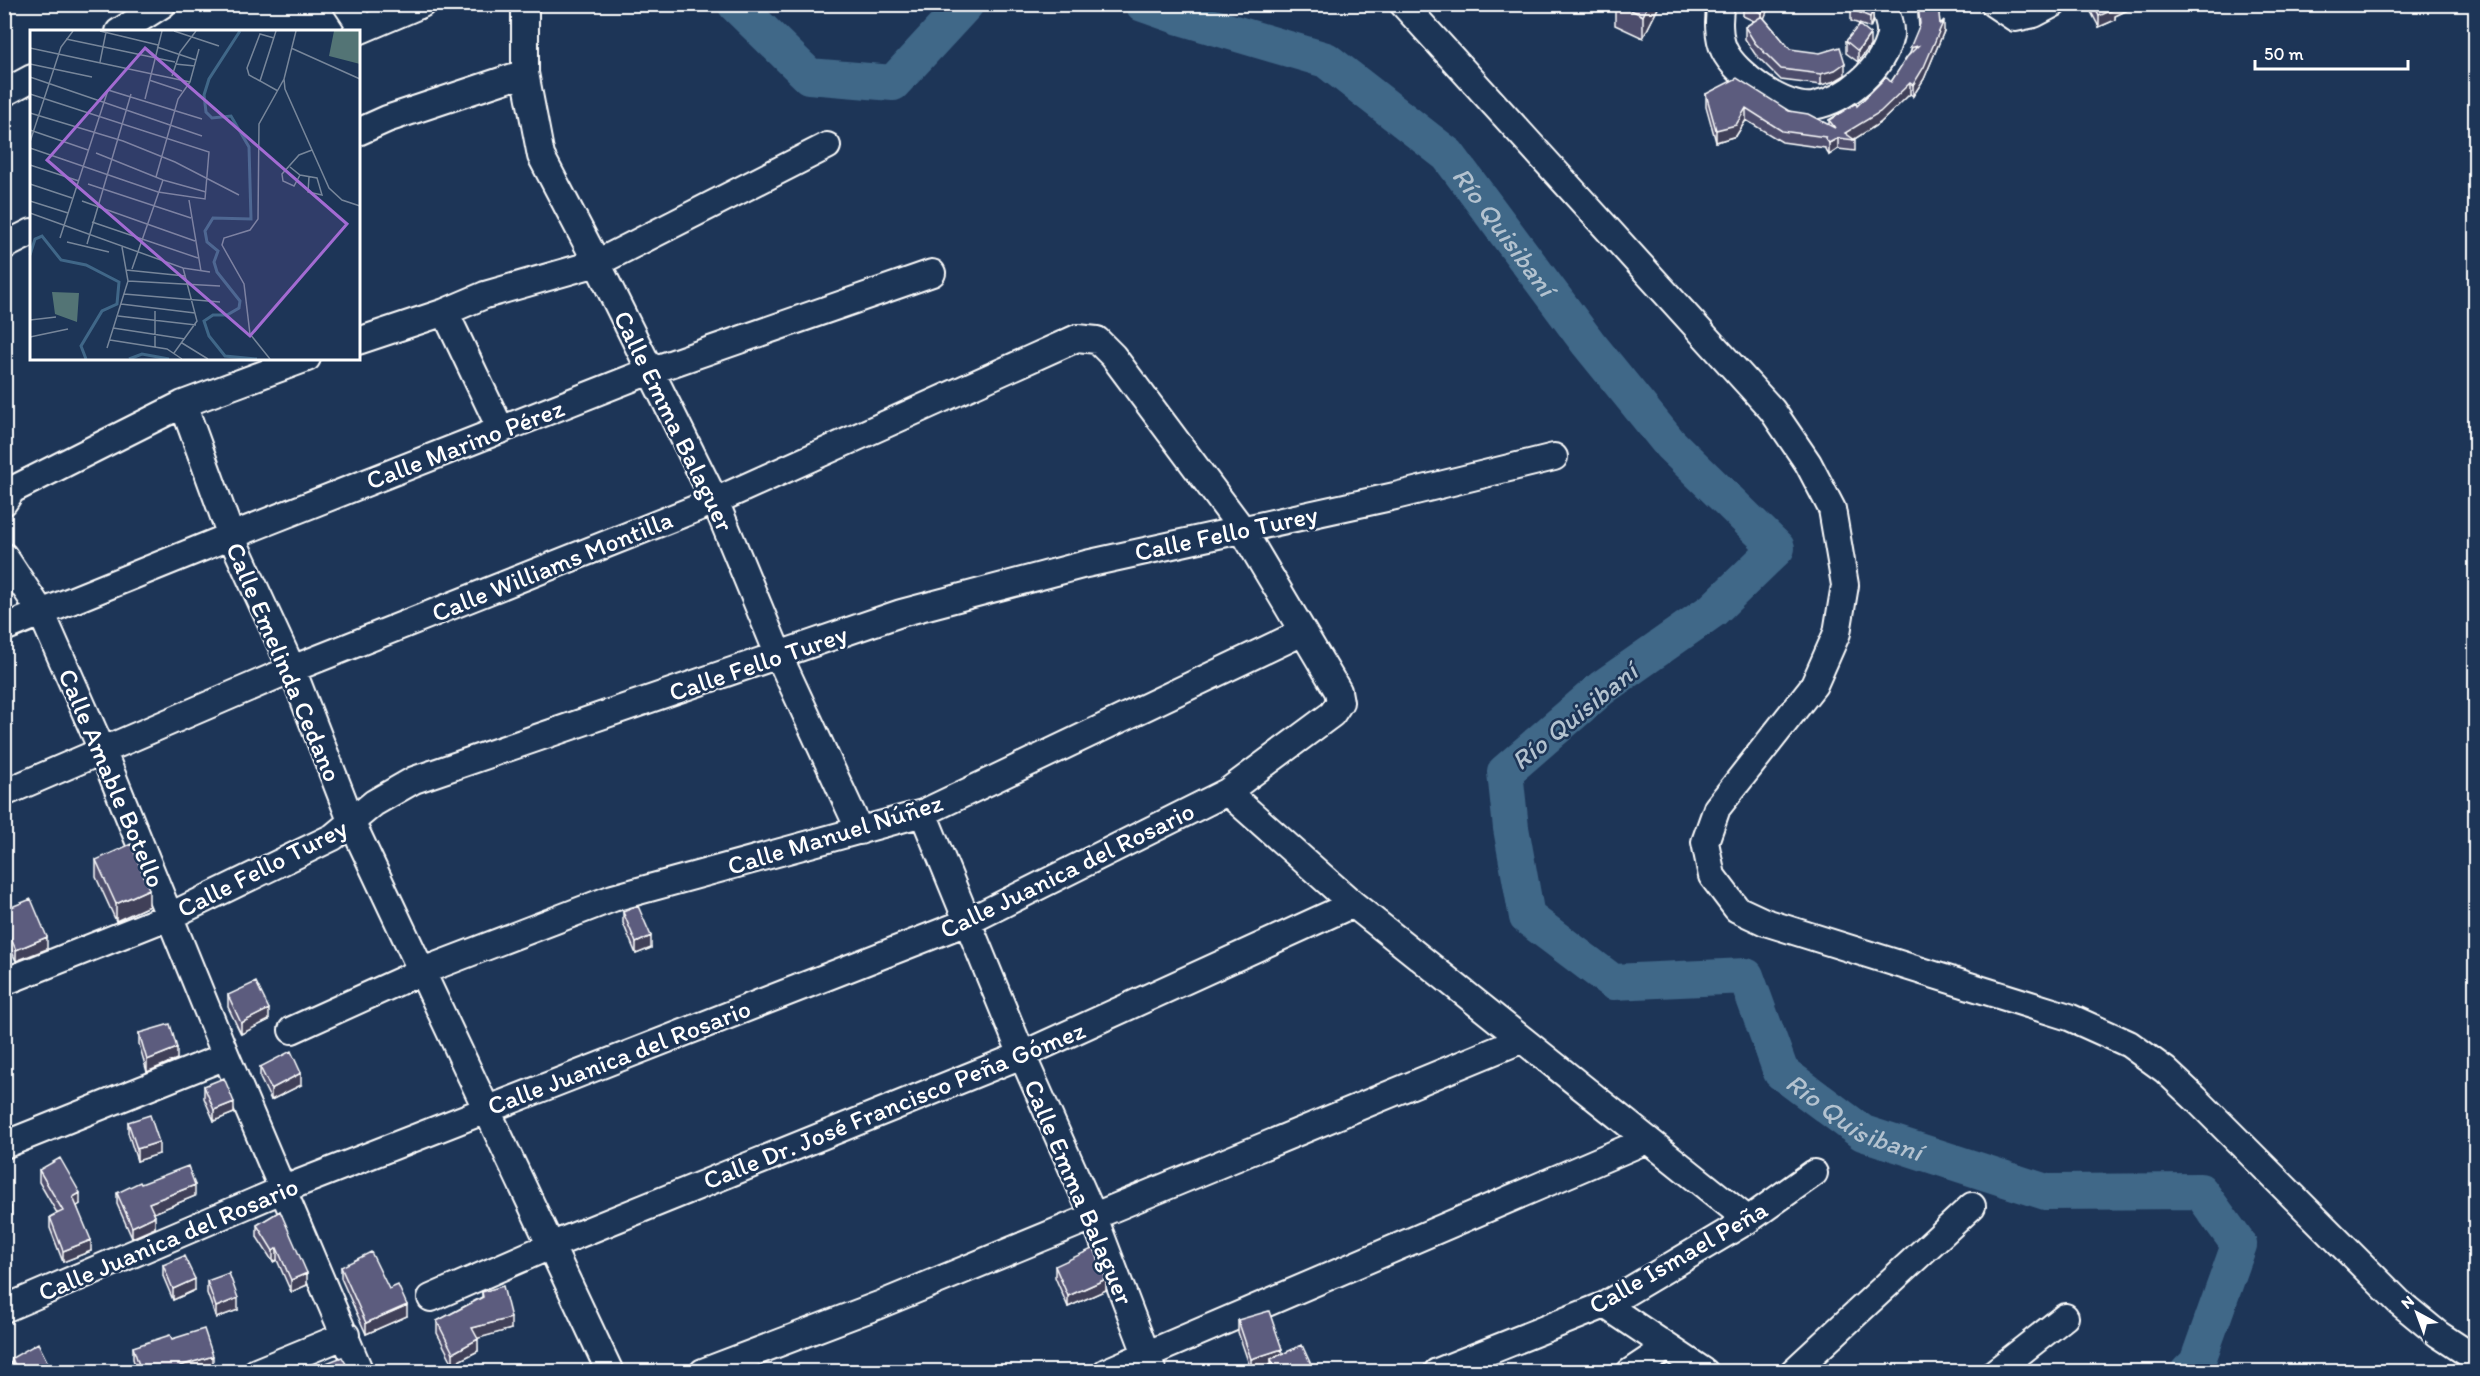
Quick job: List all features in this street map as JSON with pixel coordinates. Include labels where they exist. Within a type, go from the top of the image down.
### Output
[{"type":"street","points":[[128,23],[163,4]]},
{"type":"street","points":[[346,4],[359,30],[422,4]]},
{"type":"street","name":"Calle Emma Balaguer","points":[[525,4],[525,73],[541,156],[597,263],[715,501],[779,656],[860,831]]},
{"type":"street","points":[[1404,4],[1772,410],[1808,463],[1832,509],[1845,585],[1837,633],[1814,685],[1717,808],[1705,842],[1712,876],[1737,909],[1765,922],[2069,1017],[2129,1044],[2165,1070],[2189,1092],[2399,1302],[2438,1334],[2475,1359]]},
{"type":"street","points":[[1721,4],[1718,17],[1724,50],[1746,77],[1771,97],[1810,106],[1834,99],[1857,87],[1879,59],[1890,34],[1882,4]]},
{"type":"street","points":[[1994,4],[2015,18],[2034,14],[2054,4]]},
{"type":"street","points":[[360,131],[387,119],[525,73]]},
{"type":"street","points":[[4,93],[30,79]]},
{"type":"street","points":[[360,340],[445,312],[485,295],[597,263],[827,146]]},
{"type":"street","points":[[4,246],[30,233]]},
{"type":"street","name":"Calle Marino Pérez","points":[[4,628],[650,371],[932,273]]},
{"type":"street","points":[[445,312],[501,430]]},
{"type":"street","name":"Calle Williams Montilla","points":[[4,793],[292,669],[715,501],[1077,338],[1097,340],[1113,356],[1242,529]]},
{"type":"street","points":[[4,502],[12,490],[183,404],[302,360]]},
{"type":"street","name":"Calle Emelinda Cedano","points":[[183,404],[231,536],[292,669],[351,824],[610,1371]]},
{"type":"street","name":"Calle Fello Turey","points":[[4,982],[170,916],[333,837],[374,803],[414,780],[901,613],[1086,564],[1395,496],[1554,457]]},
{"type":"street","points":[[1242,529],[1303,632]]},
{"type":"street","name":"Calle Amable Botello","points":[[4,556],[41,612],[102,750],[226,1056],[360,1371]]},
{"type":"street","name":"Calle Juanica del Rosario","points":[[4,1309],[284,1189],[967,922],[1227,792],[1332,714],[1340,702],[1338,691],[1303,632]]},
{"type":"street","name":"Calle Manuel Núñez","points":[[292,1030],[420,972],[613,898],[923,813],[1303,632]]},
{"type":"street","points":[[1227,792],[1353,904],[1748,1220]]},
{"type":"street","name":"Calle Emma Balaguer","points":[[923,813],[1022,1055],[1093,1215],[1150,1364]]},
{"type":"street","name":"Calle Dr. José Francisco Peña Gómez","points":[[431,1298],[550,1246],[1022,1055],[1353,904]]},
{"type":"street","points":[[703,1371],[879,1305],[1521,1040]]},
{"type":"street","points":[[4,1145],[226,1056]]},
{"type":"street","points":[[1106,1371],[1150,1364],[1647,1140]]},
{"type":"street","name":"Calle Ismael Peña","points":[[1437,1371],[1605,1305],[1748,1220],[1814,1173]]},
{"type":"street","points":[[1793,1371],[1972,1206]]},
{"type":"street","points":[[1605,1305],[1666,1348],[1705,1371]]},
{"type":"street","points":[[1995,1371],[2065,1317]]},
{"type":"street","points":[[256,1371],[346,1335]]},
{"type":"street","points":[[1630,1371],[1666,1348]]},
{"type":"building","points":[[1619,4],[1648,4],[1643,16]]},
{"type":"building","points":[[1743,4],[1765,4],[1762,13]]},
{"type":"building","points":[[1853,4],[1871,4],[1873,10],[1870,17],[1851,9]]},
{"type":"building","points":[[1918,4],[1938,4],[1940,24],[1944,20],[1924,67],[1913,85],[1910,83],[1880,112],[1845,133],[1855,140],[1838,138],[1829,143],[1826,137],[1782,131],[1746,108],[1736,125],[1716,130],[1706,94],[1737,78],[1789,111],[1808,114],[1835,128],[1829,120],[1856,103],[1857,106],[1886,77],[1891,82],[1907,57],[1918,46],[1910,48],[1920,24]]},
{"type":"building","points":[[2093,4],[2115,4],[2113,5],[2115,9],[2099,16]]},
{"type":"building","points":[[1762,16],[1790,49],[1820,53],[1840,47],[1845,63],[1835,70],[1821,74],[1781,69],[1755,43],[1745,27]]},
{"type":"building","points":[[1859,25],[1870,34],[1858,51],[1846,41]]},
{"type":"building","points":[[131,844],[149,889],[116,904],[96,860]]},
{"type":"building","points":[[4,849],[9,860],[4,863]]},
{"type":"building","points":[[31,899],[47,937],[16,950],[4,923],[4,910]]},
{"type":"building","points":[[638,906],[651,936],[636,943],[623,912]]},
{"type":"building","points":[[256,982],[269,1009],[241,1023],[228,995]]},
{"type":"building","points":[[170,1024],[177,1048],[147,1060],[139,1033]]},
{"type":"building","points":[[291,1051],[301,1073],[271,1089],[260,1067]]},
{"type":"building","points":[[224,1078],[234,1102],[214,1110],[204,1086]]},
{"type":"building","points":[[150,1115],[159,1142],[137,1149],[128,1122]]},
{"type":"building","points":[[60,1158],[80,1193],[73,1197],[91,1240],[63,1251],[50,1217],[63,1211],[39,1170]]},
{"type":"building","points":[[188,1166],[195,1185],[149,1203],[155,1216],[132,1227],[117,1193],[140,1182],[141,1184]]},
{"type":"building","points":[[4,1197],[11,1207],[4,1210]]},
{"type":"building","points":[[280,1211],[307,1273],[291,1280],[277,1248],[273,1251],[257,1225]]},
{"type":"building","points":[[1094,1248],[1106,1279],[1068,1296],[1055,1266]]},
{"type":"building","points":[[371,1252],[389,1289],[398,1285],[407,1305],[366,1323],[341,1267]]},
{"type":"building","points":[[184,1256],[195,1279],[173,1289],[163,1265]]},
{"type":"building","points":[[229,1273],[238,1298],[216,1307],[207,1281]]},
{"type":"building","points":[[503,1286],[511,1318],[472,1328],[478,1339],[453,1353],[437,1321],[483,1297],[482,1292]]},
{"type":"building","points":[[1269,1311],[1282,1349],[1251,1359],[1238,1320]]},
{"type":"building","points":[[204,1329],[213,1356],[180,1366],[182,1371],[141,1371],[133,1347],[170,1335],[172,1339]]},
{"type":"building","points":[[38,1343],[52,1371],[17,1371],[12,1358]]},
{"type":"building","points":[[1302,1345],[1314,1371],[1276,1371],[1271,1359]]},
{"type":"building","points":[[4,1354],[13,1367],[6,1371],[4,1371]]},
{"type":"building","points":[[342,1357],[350,1371],[311,1371],[311,1369]]},
{"type":"waterway","name":"Río Quisibaní","points":[[735,4],[809,76],[893,83],[966,4]]},
{"type":"waterway","name":"Río Quisibaní","points":[[1143,4],[1326,60],[1448,155],[1588,343],[1670,444],[1777,548],[1713,610],[1602,688],[1505,772],[1511,828],[1527,917],[1613,982],[1746,976],[1781,1072],[1863,1133],[2046,1192],[2200,1191],[2239,1245],[2197,1363],[2188,1372]]}]
